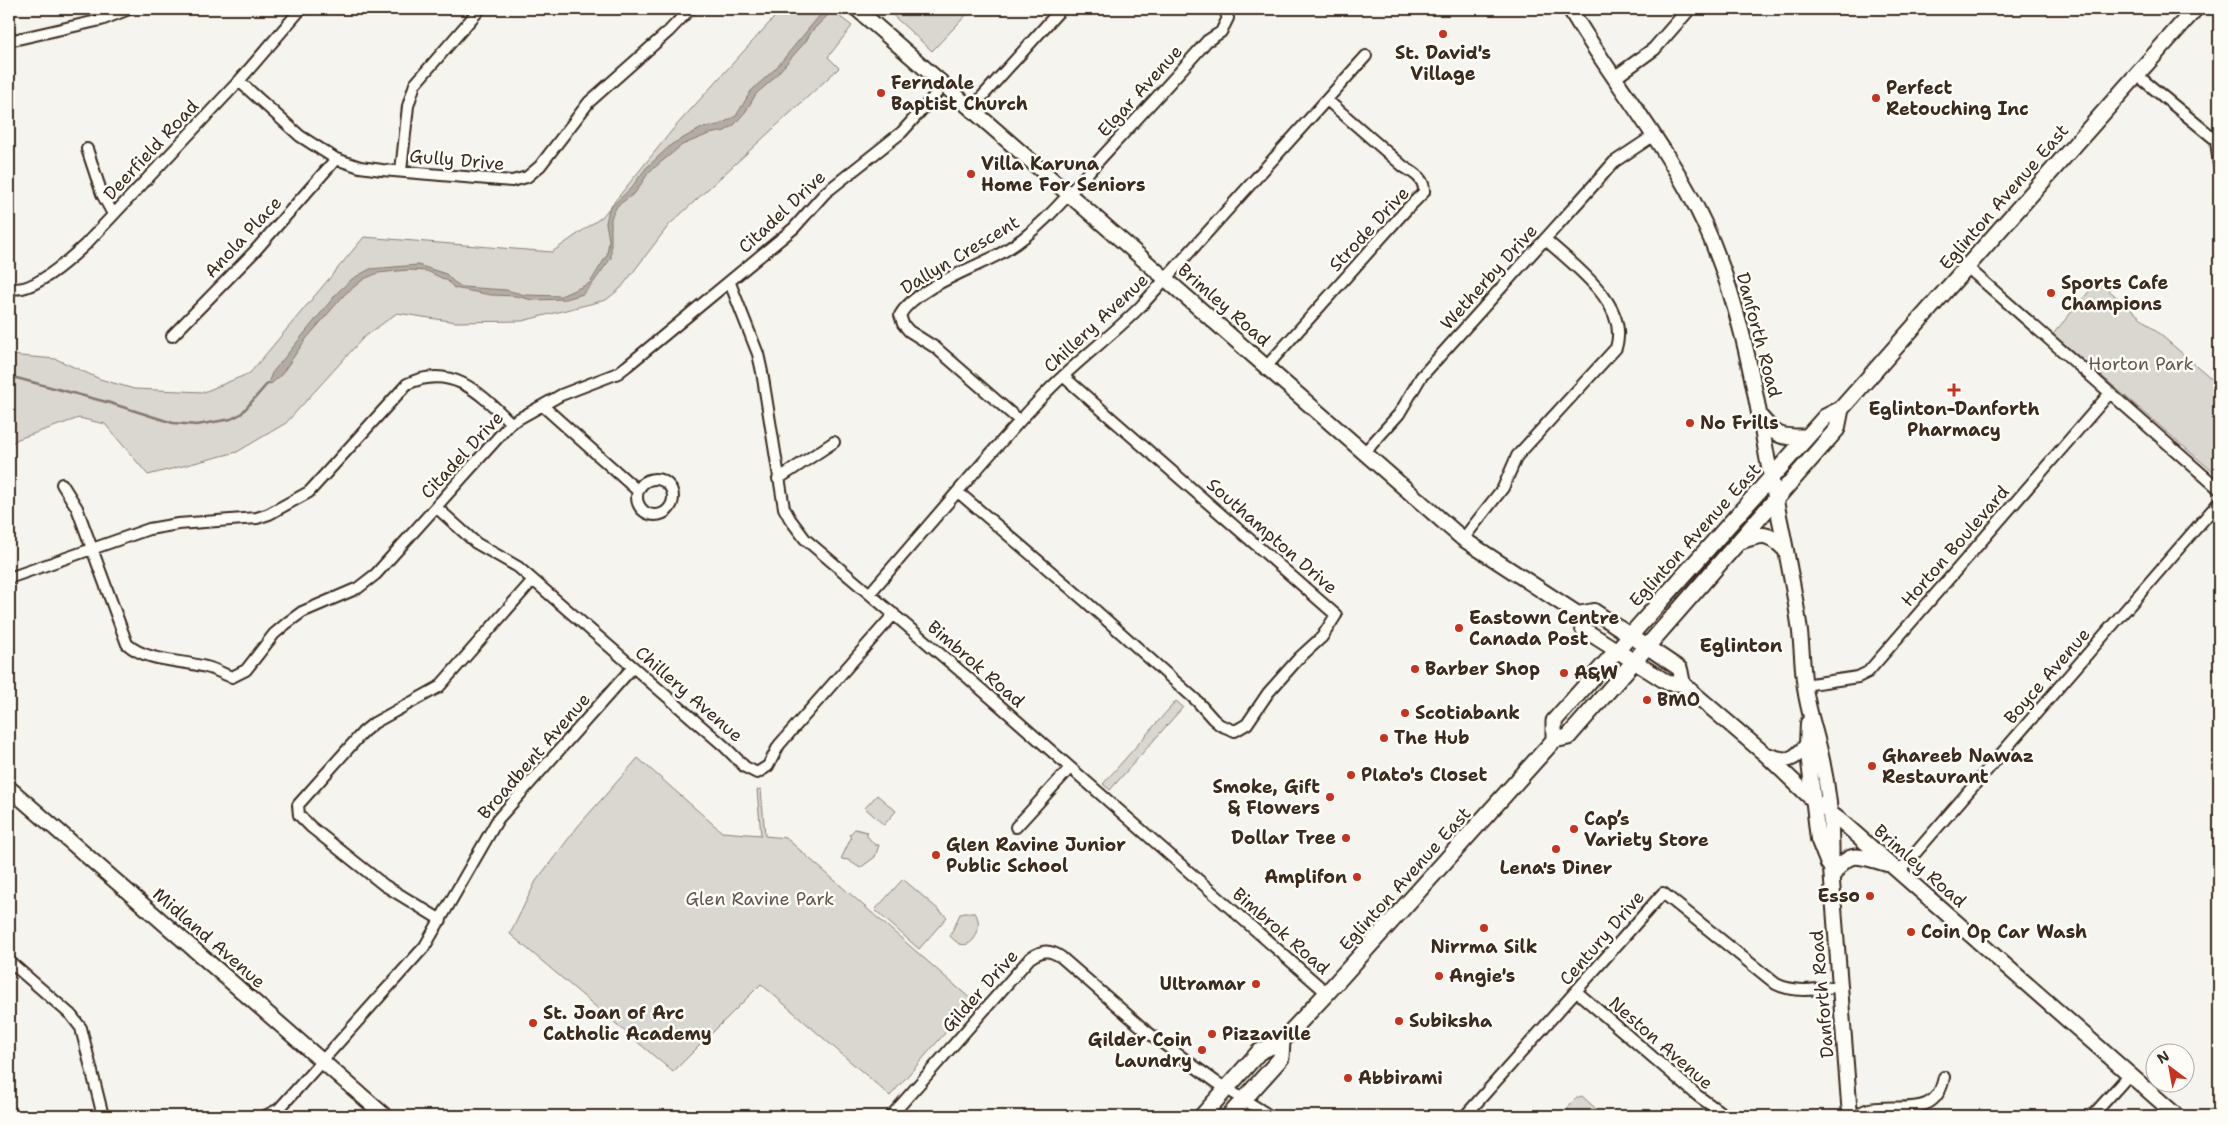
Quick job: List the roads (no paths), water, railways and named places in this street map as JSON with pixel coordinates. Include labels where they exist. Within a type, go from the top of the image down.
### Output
[{"type":"main road","name":"Brimley Road","points":[[857,9],[1463,539],[1578,614],[1583,629],[1668,683],[1683,684],[1766,755],[1813,800],[1895,868],[2177,1116]]},
{"type":"main road","name":"Danforth Road","points":[[1570,9],[1586,38],[1653,136],[1685,188],[1715,248],[1744,337],[1799,624],[1804,685],[1820,753],[1832,838],[1831,873],[1850,1116]]},
{"type":"main road","name":"Eglinton Avenue East","points":[[1554,740],[1554,721],[1825,417],[1841,409],[2195,9]]},
{"type":"main road","name":"Eglinton Avenue East","points":[[1202,1116],[1259,1052],[1282,1041],[1327,993],[1554,740],[1568,737],[1837,429],[1841,409]]},
{"type":"main road","points":[[1760,418],[1774,433],[1786,437],[1807,437]]},
{"type":"main road","points":[[1738,542],[1764,534],[1772,537],[1785,549]]},
{"type":"main road","name":"Brimley Road","points":[[1578,614],[1594,611],[1680,669],[1683,684]]},
{"type":"main road","name":"Danforth Road","points":[[1809,710],[1807,745],[1818,838],[1831,873]]},
{"type":"main road","points":[[1766,755],[1783,761],[1795,758],[1807,745]]},
{"type":"main road","name":"Midland Avenue","points":[[9,788],[385,1116]]},
{"type":"main road","points":[[1831,873],[1849,856],[1858,856],[1895,868]]},
{"type":"main road","name":"Eglinton Avenue East","points":[[1229,1116],[1281,1058],[1282,1041]]},
{"type":"street","points":[[9,41],[101,20],[129,9]]},
{"type":"street","name":"Deerfield Road","points":[[9,287],[18,290],[27,288],[62,266],[85,245],[239,81],[301,9]]},
{"type":"street","points":[[401,171],[408,106],[415,84],[480,9]]},
{"type":"street","name":"Gully Drive","points":[[239,81],[300,136],[336,159],[360,167],[512,181],[527,177],[540,166],[589,102],[669,31],[690,9]]},
{"type":"street","points":[[971,109],[1061,9]]},
{"type":"street","name":"Elgar Avenue","points":[[1069,194],[1207,41],[1220,32],[1228,18],[1224,9]]},
{"type":"street","points":[[1614,78],[1654,49],[1689,9]]},
{"type":"street","name":"Chillery Avenue","points":[[870,593],[1020,421],[1063,376],[1117,331],[1366,56]]},
{"type":"street","points":[[2137,74],[2218,140],[2219,166]]},
{"type":"street","name":"Citadel Drive","points":[[62,484],[77,508],[128,644],[134,650],[205,667],[232,677],[246,670],[274,634],[302,612],[358,588],[376,574],[511,423],[580,386],[618,372],[730,283],[794,228],[825,193],[902,132],[944,85]]},
{"type":"street","name":"Strode Drive","points":[[1266,367],[1424,192],[1423,182],[1415,174],[1404,167],[1327,100]]},
{"type":"street","name":"Wetherby Drive","points":[[1364,453],[1399,414],[1421,378],[1614,162],[1653,136]]},
{"type":"street","points":[[87,149],[102,194],[113,214]]},
{"type":"street","name":"Anola Place","points":[[172,336],[254,252],[336,159]]},
{"type":"street","name":"Dallyn Crescent","points":[[1020,421],[936,348],[909,331],[903,324],[900,315],[904,307],[956,274],[1002,252],[1022,240],[1069,194]]},
{"type":"street","points":[[1463,539],[1503,488],[1517,456],[1616,348],[1619,331],[1617,320],[1605,300],[1593,284],[1545,239]]},
{"type":"street","points":[[1967,267],[2219,489]]},
{"type":"street","name":"Bimbrok Road","points":[[730,283],[758,354],[784,508],[805,539],[870,593],[1327,993]]},
{"type":"street","points":[[9,578],[149,529],[178,524],[257,518],[285,505],[309,492],[400,391],[407,384],[416,380],[442,376],[459,381],[478,394],[511,423]]},
{"type":"street","name":"Southampton Drive","points":[[958,492],[1197,701],[1220,725],[1235,731],[1247,724],[1268,693],[1299,658],[1322,637],[1336,615],[1063,376]]},
{"type":"street","name":"Horton Boulevard","points":[[1804,685],[1858,677],[1868,672],[2110,393]]},
{"type":"street","points":[[543,406],[555,419],[638,491]]},
{"type":"street","points":[[778,479],[834,442]]},
{"type":"street","name":"Boyce Avenue","points":[[1895,868],[2219,502]]},
{"type":"street","name":"Chillery Avenue","points":[[436,507],[476,543],[518,567],[724,746],[745,767],[757,773],[768,766],[779,745],[894,614]]},
{"type":"street","points":[[441,920],[384,885],[311,827],[299,814],[298,805],[374,722],[439,687],[533,580]]},
{"type":"street","name":"Broadbent Avenue","points":[[280,1113],[322,1061],[425,946],[498,819],[633,667]]},
{"type":"street","points":[[1016,827],[1070,768]]},
{"type":"street","name":"Century Drive","points":[[1465,1116],[1663,893],[1776,984],[1786,989],[1840,986]]},
{"type":"street","name":"Gilder Drive","points":[[891,1116],[1026,962],[1039,952],[1046,951],[1061,957],[1146,1031],[1227,1088]]},
{"type":"street","points":[[9,961],[70,1015],[81,1028],[103,1116]]},
{"type":"street","name":"Neston Avenue","points":[[1577,992],[1698,1096],[1726,1116]]},
{"type":"street","points":[[2092,1116],[2129,1075]]},
{"type":"street","points":[[1855,1116],[1868,1109],[1918,1107],[1934,1101],[1941,1091],[1944,1077]]},
{"type":"street","points":[[1227,1088],[1270,1116]]},
{"type":"street","points":[[265,1116],[280,1113]]},
{"type":"waterway","points":[[9,376],[110,403],[173,423],[197,425],[231,419],[241,414],[268,383]]},
{"type":"place","name":"St. David's Village","points":[[1443,34]]},
{"type":"place","name":"Ferndale Baptist Church","points":[[881,93]]},
{"type":"place","name":"Perfect Retouching Inc","points":[[1876,98]]},
{"type":"place","name":"Villa Karuna Home For Seniors","points":[[971,174]]},
{"type":"place","name":"Sports Cafe Champions","points":[[2051,293]]},
{"type":"place","name":"Eglinton-Danforth Pharmacy","points":[[1954,390]]},
{"type":"place","name":"No Frills","points":[[1690,423]]},
{"type":"place","name":"Eastown Centre Canada Post","points":[[1459,628]]},
{"type":"place","name":"Barber Shop","points":[[1415,669]]},
{"type":"place","name":"A&W","points":[[1564,673]]},
{"type":"place","name":"BMO","points":[[1647,700]]},
{"type":"place","name":"Scotiabank","points":[[1405,713]]},
{"type":"place","name":"The Hub","points":[[1384,738]]},
{"type":"place","name":"Ghareeb Nawaz Restaurant","points":[[1872,766]]},
{"type":"place","name":"Plato's Closet","points":[[1351,775]]},
{"type":"place","name":"Smoke, Gift & Flowers","points":[[1330,797]]},
{"type":"place","name":"Cap’s Variety Store","points":[[1574,829]]},
{"type":"place","name":"Dollar Tree","points":[[1346,838]]},
{"type":"place","name":"Lena's Diner","points":[[1556,849]]},
{"type":"place","name":"Glen Ravine Junior Public School","points":[[936,855]]},
{"type":"place","name":"Amplifon","points":[[1357,877]]},
{"type":"place","name":"Esso","points":[[1870,896]]},
{"type":"place","name":"Nirrma Silk","points":[[1484,928]]},
{"type":"place","name":"Coin Op Car Wash","points":[[1911,932]]},
{"type":"place","name":"Angie's","points":[[1439,976]]},
{"type":"place","name":"Ultramar","points":[[1256,984]]},
{"type":"place","name":"Subiksha","points":[[1399,1021]]},
{"type":"place","name":"St. Joan of Arc Catholic Academy","points":[[533,1023]]},
{"type":"place","name":"Pizzaville","points":[[1212,1034]]},
{"type":"place","name":"Gilder Coin Laundry","points":[[1202,1050]]},
{"type":"place","name":"Abbirami","points":[[1348,1078]]},
{"type":"district","name":"Eglinton","points":[[1741,645]]},
{"type":"park label","name":"Horton Park","points":[[2141,364]]},
{"type":"park label","name":"Glen Ravine Park","points":[[760,899]]}]
